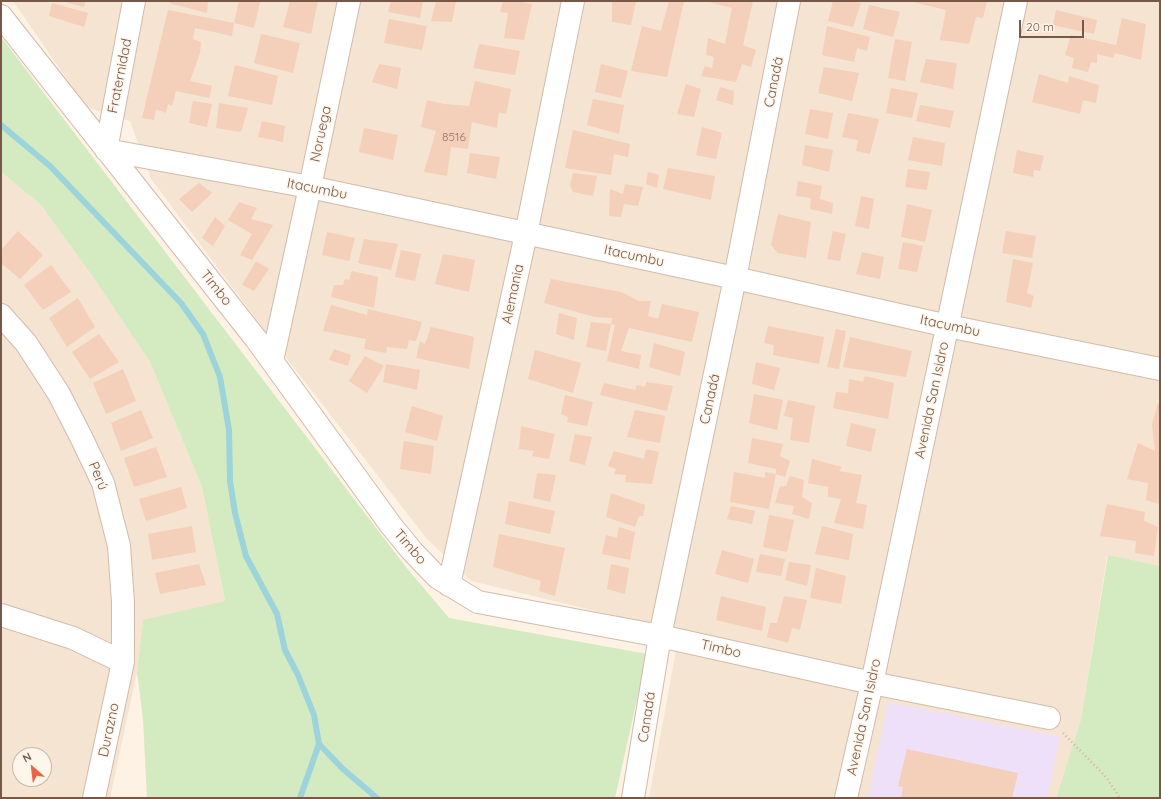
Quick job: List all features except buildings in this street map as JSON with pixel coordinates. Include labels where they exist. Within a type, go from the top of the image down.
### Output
[{"type":"street","name":"Fraternidad","points":[[106,150],[134,1]]},
{"type":"street","name":"Noruega","points":[[272,361],[349,1]]},
{"type":"street","name":"Alemania","points":[[449,585],[526,234],[573,1]]},
{"type":"street","name":"Canadá","points":[[634,798],[660,636],[735,278],[790,1]]},
{"type":"street","name":"Avenida San Isidro","points":[[846,798],[872,683],[1016,1]]},
{"type":"street","name":"Timbo","points":[[1,16],[256,339],[390,524],[412,552],[437,577],[478,602],[660,636],[872,683],[1049,718]]},
{"type":"street","name":"Itacumbu","points":[[106,150],[310,187],[735,278],[948,326],[1160,368]]},
{"type":"street","name":"Perú","points":[[1,315],[26,343],[59,394],[103,483],[119,546],[123,602],[123,662]]},
{"type":"street","points":[[1,615],[73,638],[123,662]]},
{"type":"street","name":"Durazno","points":[[94,798],[123,662]]},
{"type":"path","points":[[1049,718],[1106,778],[1120,798]]},
{"type":"shaded area","points":[[13,1],[1160,1],[1160,566],[1107,556],[1081,719],[1056,798],[649,798],[680,629],[641,622],[471,581],[427,539],[263,328],[151,179],[130,121],[86,107]]},
{"type":"shaded area","points":[[1,172],[41,205],[93,277],[150,362],[202,487],[225,601],[143,621],[137,672],[110,798],[1,798]]},
{"type":"shaded area","points":[[888,702],[1060,737],[1047,798],[868,798]]},
{"type":"green space","points":[[1,37],[406,567],[449,618],[647,654],[615,798],[147,798],[143,719],[137,672],[143,620],[225,601],[202,487],[150,362],[93,277],[41,205],[1,172]]},
{"type":"green space","points":[[1108,555],[1160,566],[1160,798],[1056,798],[1081,719]]},
{"type":"waterway","points":[[1,125],[50,166],[181,303],[203,334],[220,377],[229,430],[230,481],[235,513],[246,556],[277,614],[285,650],[298,675],[314,715],[319,744],[300,798]]},
{"type":"waterway","points":[[319,744],[343,769],[377,798]]}]
